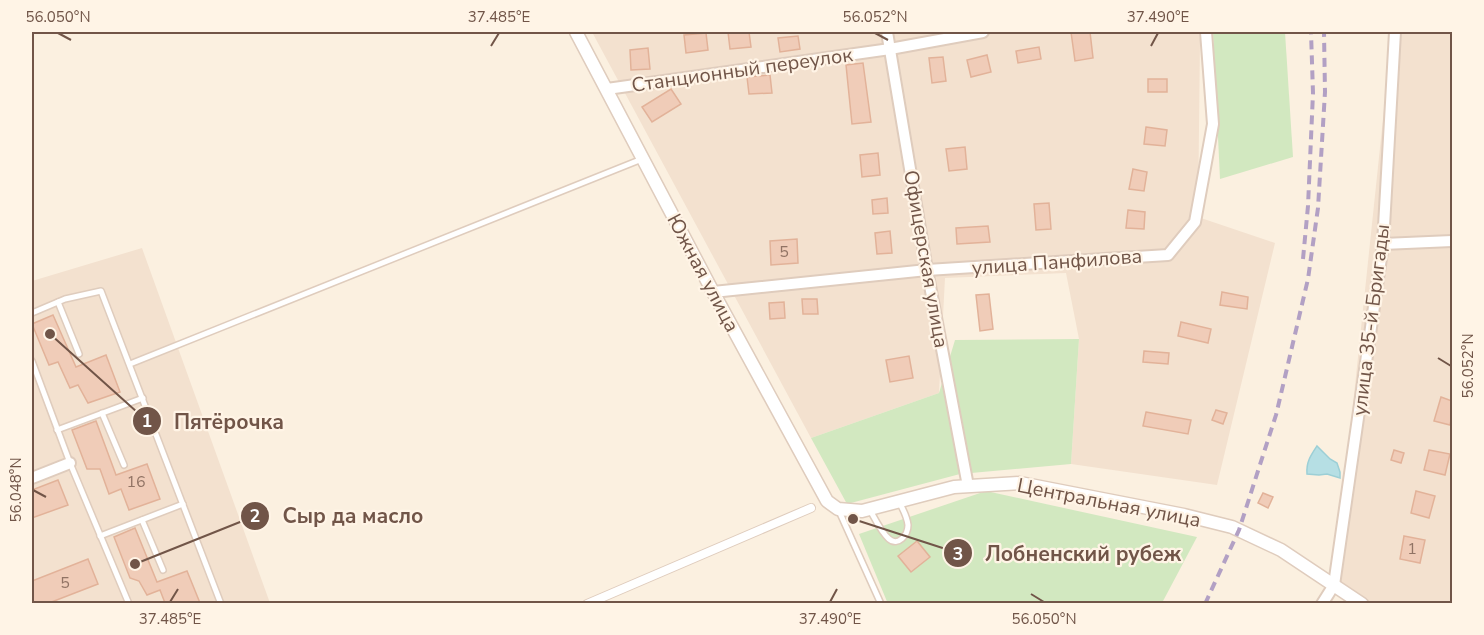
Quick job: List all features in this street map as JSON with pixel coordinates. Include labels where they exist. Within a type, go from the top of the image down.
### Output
[{"type":"street","name":"Южная улица","points":[[576,32],[713,292],[827,501],[838,509]]},
{"type":"street","name":"Офицерская улица","points":[[887,32],[927,270],[968,486]]},
{"type":"street","name":"Станционный переулок","points":[[607,89],[890,49],[983,32]]},
{"type":"street","name":"улица Панфилова","points":[[713,292],[927,270],[1168,255],[1195,222],[1213,124],[1206,32]]},
{"type":"street","name":"улица 35-й Бригады","points":[[1322,603],[1334,585],[1383,244],[1395,32]]},
{"type":"street","points":[[1383,244],[1452,241]]},
{"type":"street","points":[[32,478],[70,463]]},
{"type":"street","name":"Центральная улица","points":[[838,509],[862,511],[954,487],[1020,483],[1225,525],[1281,550],[1362,603]]},
{"type":"street","points":[[587,603],[810,508]]},
{"type":"lane","points":[[130,364],[643,159]]},
{"type":"lane","points":[[32,313],[58,302],[101,291],[221,603]]},
{"type":"lane","points":[[58,302],[79,354]]},
{"type":"lane","points":[[32,361],[70,463],[129,603]]},
{"type":"lane","points":[[57,430],[143,398]]},
{"type":"lane","points":[[102,413],[124,465]]},
{"type":"lane","points":[[869,509],[887,538],[894,542],[899,541],[906,535],[908,527],[905,514],[898,501]]},
{"type":"lane","points":[[100,536],[183,504]]},
{"type":"lane","points":[[838,509],[881,603]]},
{"type":"lane","points":[[142,520],[163,570]]},
{"type":"shaded area","points":[[592,32],[1199,32],[1198,217],[1275,243],[1217,485],[1071,464],[1079,339],[1066,273],[945,278],[939,393],[811,438]]},
{"type":"shaded area","points":[[1394,32],[1452,32],[1452,603],[1362,603],[1334,585]]},
{"type":"shaded area","points":[[142,248],[270,603],[32,604],[32,281]]},
{"type":"green space","points":[[1213,32],[1285,32],[1293,157],[1220,179]]},
{"type":"green space","points":[[1079,339],[1071,464],[960,474],[847,504],[811,438],[939,393],[955,340]]},
{"type":"green space","points":[[986,491],[1197,537],[1162,603],[888,604],[859,534]]},
{"type":"water","points":[[1317,446],[1337,463],[1340,478],[1327,474],[1307,474],[1308,462]]},
{"type":"building","points":[[728,32],[749,32],[751,47],[730,49]]},
{"type":"building","points":[[1071,32],[1090,32],[1093,58],[1075,61]]},
{"type":"building","points":[[706,33],[708,50],[686,53],[684,35]]},
{"type":"building","points":[[798,36],[800,49],[780,52],[778,38]]},
{"type":"building","points":[[1039,47],[1041,59],[1018,63],[1016,51]]},
{"type":"building","points":[[648,48],[650,69],[631,70],[630,50]]},
{"type":"building","points":[[987,55],[991,72],[971,77],[967,60]]},
{"type":"building","points":[[943,57],[946,81],[932,83],[929,58]]},
{"type":"building","points":[[863,63],[871,122],[852,124],[846,65]]},
{"type":"building","points":[[770,75],[772,93],[749,94],[747,77]]},
{"type":"building","points":[[1148,79],[1167,79],[1167,92],[1148,92]]},
{"type":"building","points":[[671,89],[681,104],[652,122],[642,107]]},
{"type":"building","points":[[1146,127],[1167,130],[1165,146],[1144,144]]},
{"type":"building","points":[[965,147],[967,169],[949,171],[946,149]]},
{"type":"building","points":[[878,153],[880,175],[862,177],[860,155]]},
{"type":"building","points":[[1133,169],[1147,172],[1144,191],[1129,189]]},
{"type":"building","points":[[887,198],[888,213],[873,214],[872,200]]},
{"type":"building","points":[[1049,203],[1051,229],[1036,230],[1034,204]]},
{"type":"building","points":[[1128,210],[1145,212],[1144,229],[1126,228]]},
{"type":"building","points":[[988,226],[990,242],[957,244],[956,228]]},
{"type":"building","points":[[890,231],[892,253],[877,254],[875,233]]},
{"type":"building","points":[[797,239],[798,263],[771,265],[770,241]]},
{"type":"building","points":[[1222,292],[1248,297],[1247,309],[1220,305]]},
{"type":"building","points":[[989,294],[993,329],[980,331],[976,295]]},
{"type":"building","points":[[802,299],[817,299],[818,314],[803,314]]},
{"type":"building","points":[[784,302],[785,318],[770,319],[769,303]]},
{"type":"building","points":[[53,315],[76,367],[106,355],[120,392],[88,403],[78,385],[70,388],[58,362],[49,365],[32,324]]},
{"type":"building","points":[[1181,322],[1211,329],[1208,343],[1178,336]]},
{"type":"building","points":[[1144,351],[1169,353],[1168,364],[1143,362]]},
{"type":"building","points":[[909,356],[913,378],[890,382],[886,360]]},
{"type":"building","points":[[1441,397],[1452,401],[1450,425],[1434,421]]},
{"type":"building","points":[[1216,410],[1227,413],[1223,424],[1212,420]]},
{"type":"building","points":[[1146,412],[1191,420],[1188,434],[1143,426]]},
{"type":"building","points":[[96,421],[116,475],[147,464],[160,499],[129,510],[121,489],[109,494],[100,469],[87,469],[72,430]]},
{"type":"building","points":[[1394,450],[1404,453],[1401,463],[1391,460]]},
{"type":"building","points":[[1429,450],[1450,454],[1445,475],[1424,470]]},
{"type":"building","points":[[58,480],[68,505],[32,518],[32,490]]},
{"type":"building","points":[[1416,491],[1435,496],[1429,518],[1411,513]]},
{"type":"building","points":[[1263,493],[1273,497],[1268,508],[1258,503]]},
{"type":"building","points":[[135,528],[157,582],[187,571],[200,603],[165,603],[160,590],[147,595],[139,581],[130,578],[114,537]]},
{"type":"building","points":[[1404,536],[1425,540],[1420,563],[1400,559]]},
{"type":"building","points":[[917,541],[930,557],[911,572],[898,556]]},
{"type":"building","points":[[88,559],[98,584],[49,603],[32,603],[32,581]]},
{"type":"railway","points":[[1303,259],[1308,206],[1313,93],[1311,32]]},
{"type":"railway","points":[[1205,604],[1239,530],[1276,415],[1308,279],[1318,208],[1325,92],[1324,32]]},
{"type":"place","name":"Пятёрочка","points":[[50,334]]},
{"type":"place","name":"Лобненский рубеж","points":[[853,519]]},
{"type":"place","name":"Сыр да масло","points":[[135,564]]}]
